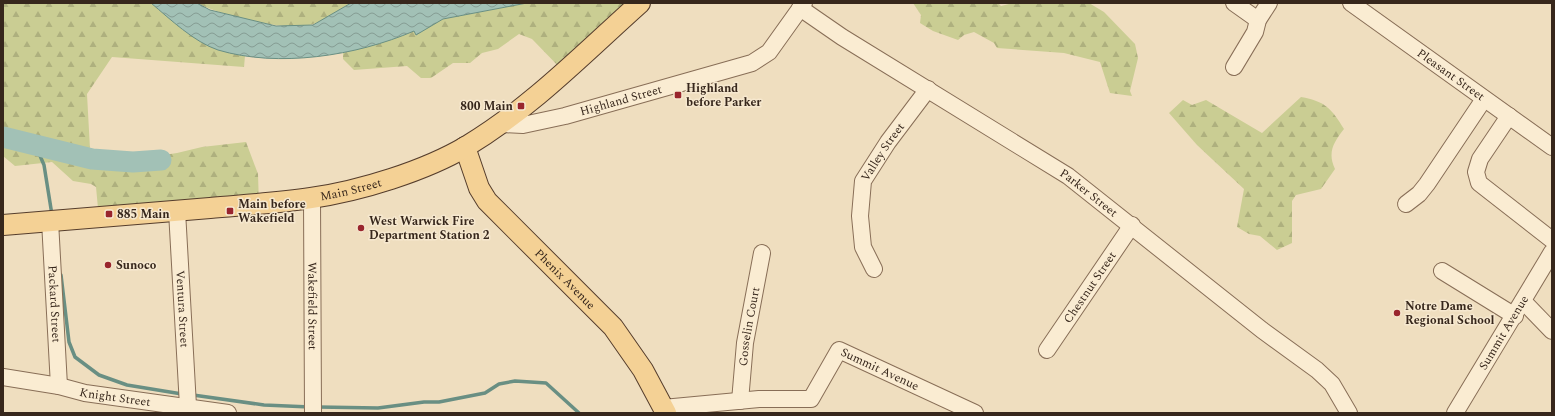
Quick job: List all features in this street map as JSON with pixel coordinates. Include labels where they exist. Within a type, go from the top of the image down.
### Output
[{"type":"main road","name":"Main Street","points":[[3,225],[312,198],[355,189],[403,174],[465,147],[502,124],[559,77],[640,3]]},
{"type":"main road","name":"Phenix Avenue","points":[[465,147],[479,188],[487,201],[613,326],[643,370],[665,410]]},
{"type":"street","points":[[1234,3],[1258,20]]},
{"type":"street","points":[[1234,68],[1255,32],[1258,20],[1269,3]]},
{"type":"street","name":"Pleasant Street","points":[[1351,3],[1552,147]]},
{"type":"street","name":"Highland Street","points":[[502,124],[523,125],[565,116],[752,63],[769,52],[802,6]]},
{"type":"street","name":"Parker Street","points":[[802,6],[842,37],[1052,164],[1132,225],[1262,330],[1317,370],[1332,384],[1349,413]]},
{"type":"street","name":"Valley Street","points":[[874,269],[863,247],[860,216],[863,181],[881,152],[928,89]]},
{"type":"street","points":[[1406,204],[1419,194],[1427,184],[1484,99]]},
{"type":"street","points":[[1509,116],[1480,159],[1476,172],[1480,183],[1552,240]]},
{"type":"street","name":"Wakefield Street","points":[[312,198],[313,413]]},
{"type":"street","name":"Ventura Street","points":[[177,211],[188,406]]},
{"type":"street","name":"Packard Street","points":[[53,221],[59,386]]},
{"type":"street","name":"Chestnut Street","points":[[1047,350],[1132,225]]},
{"type":"street","name":"Summit Avenue","points":[[1455,413],[1515,316],[1552,252]]},
{"type":"street","name":"Gosselin Court","points":[[740,401],[745,343],[762,253]]},
{"type":"street","points":[[1442,271],[1515,316]]},
{"type":"street","points":[[1523,301],[1552,331]]},
{"type":"street","name":"Summit Avenue","points":[[665,410],[740,401],[807,406],[839,350],[975,413]]},
{"type":"street","name":"Knight Street","points":[[3,377],[59,386],[85,393],[188,406],[228,413]]},
{"type":"green space","points":[[3,3],[151,3],[187,33],[217,49],[245,56],[244,67],[112,57],[87,94],[90,149],[99,155],[144,158],[177,153],[202,147],[246,142],[258,174],[259,205],[99,219],[96,187],[91,184],[73,181],[52,162],[15,166],[3,156]]},
{"type":"green space","points":[[197,3],[351,3],[323,20],[313,24],[288,26],[254,21],[221,13]]},
{"type":"green space","points":[[527,3],[642,3],[564,72],[532,39],[519,34],[498,49],[482,53],[470,63],[453,63],[431,78],[421,78],[407,66],[354,70],[343,59],[343,53],[404,35],[443,19]]},
{"type":"green space","points":[[913,3],[998,3],[1001,6],[1013,3],[1089,3],[1104,12],[1135,44],[1138,58],[1130,91],[1132,96],[1110,93],[1100,62],[1064,53],[997,48],[994,43],[974,32],[964,35],[958,40],[933,31],[920,23],[921,15]]},
{"type":"green space","points":[[1301,97],[1316,101],[1327,107],[1336,116],[1344,129],[1337,138],[1332,152],[1335,169],[1321,189],[1296,195],[1292,201],[1292,243],[1277,250],[1260,236],[1249,234],[1237,227],[1244,189],[1197,145],[1169,113],[1183,100],[1192,105],[1206,100],[1262,133]]},
{"type":"water","points":[[151,3],[197,3],[210,10],[276,26],[313,25],[351,3],[527,3],[443,19],[416,35],[414,31],[391,40],[342,53],[317,57],[266,58],[218,50],[200,42],[174,23]]},
{"type":"waterway","points":[[3,137],[92,159],[133,162],[161,160]]},
{"type":"waterway","points":[[35,144],[44,165],[52,215]]},
{"type":"waterway","points":[[61,275],[69,342],[75,357],[99,375],[127,385],[182,394]]},
{"type":"waterway","points":[[318,407],[378,408],[424,402],[439,402],[485,393],[499,384],[515,381],[546,383],[579,413]]},
{"type":"waterway","points":[[193,395],[264,405],[310,407]]},
{"type":"place","name":"Highland before Parker","points":[[678,95]]},
{"type":"place","name":"800 Main","points":[[521,106]]},
{"type":"place","name":"Main before Wakefield","points":[[230,211]]},
{"type":"place","name":"885 Main","points":[[109,214]]},
{"type":"place","name":"West Warwick Fire Department Station 2","points":[[361,228]]},
{"type":"place","name":"Sunoco","points":[[108,265]]},
{"type":"place","name":"Notre Dame Regional School","points":[[1397,313]]}]
